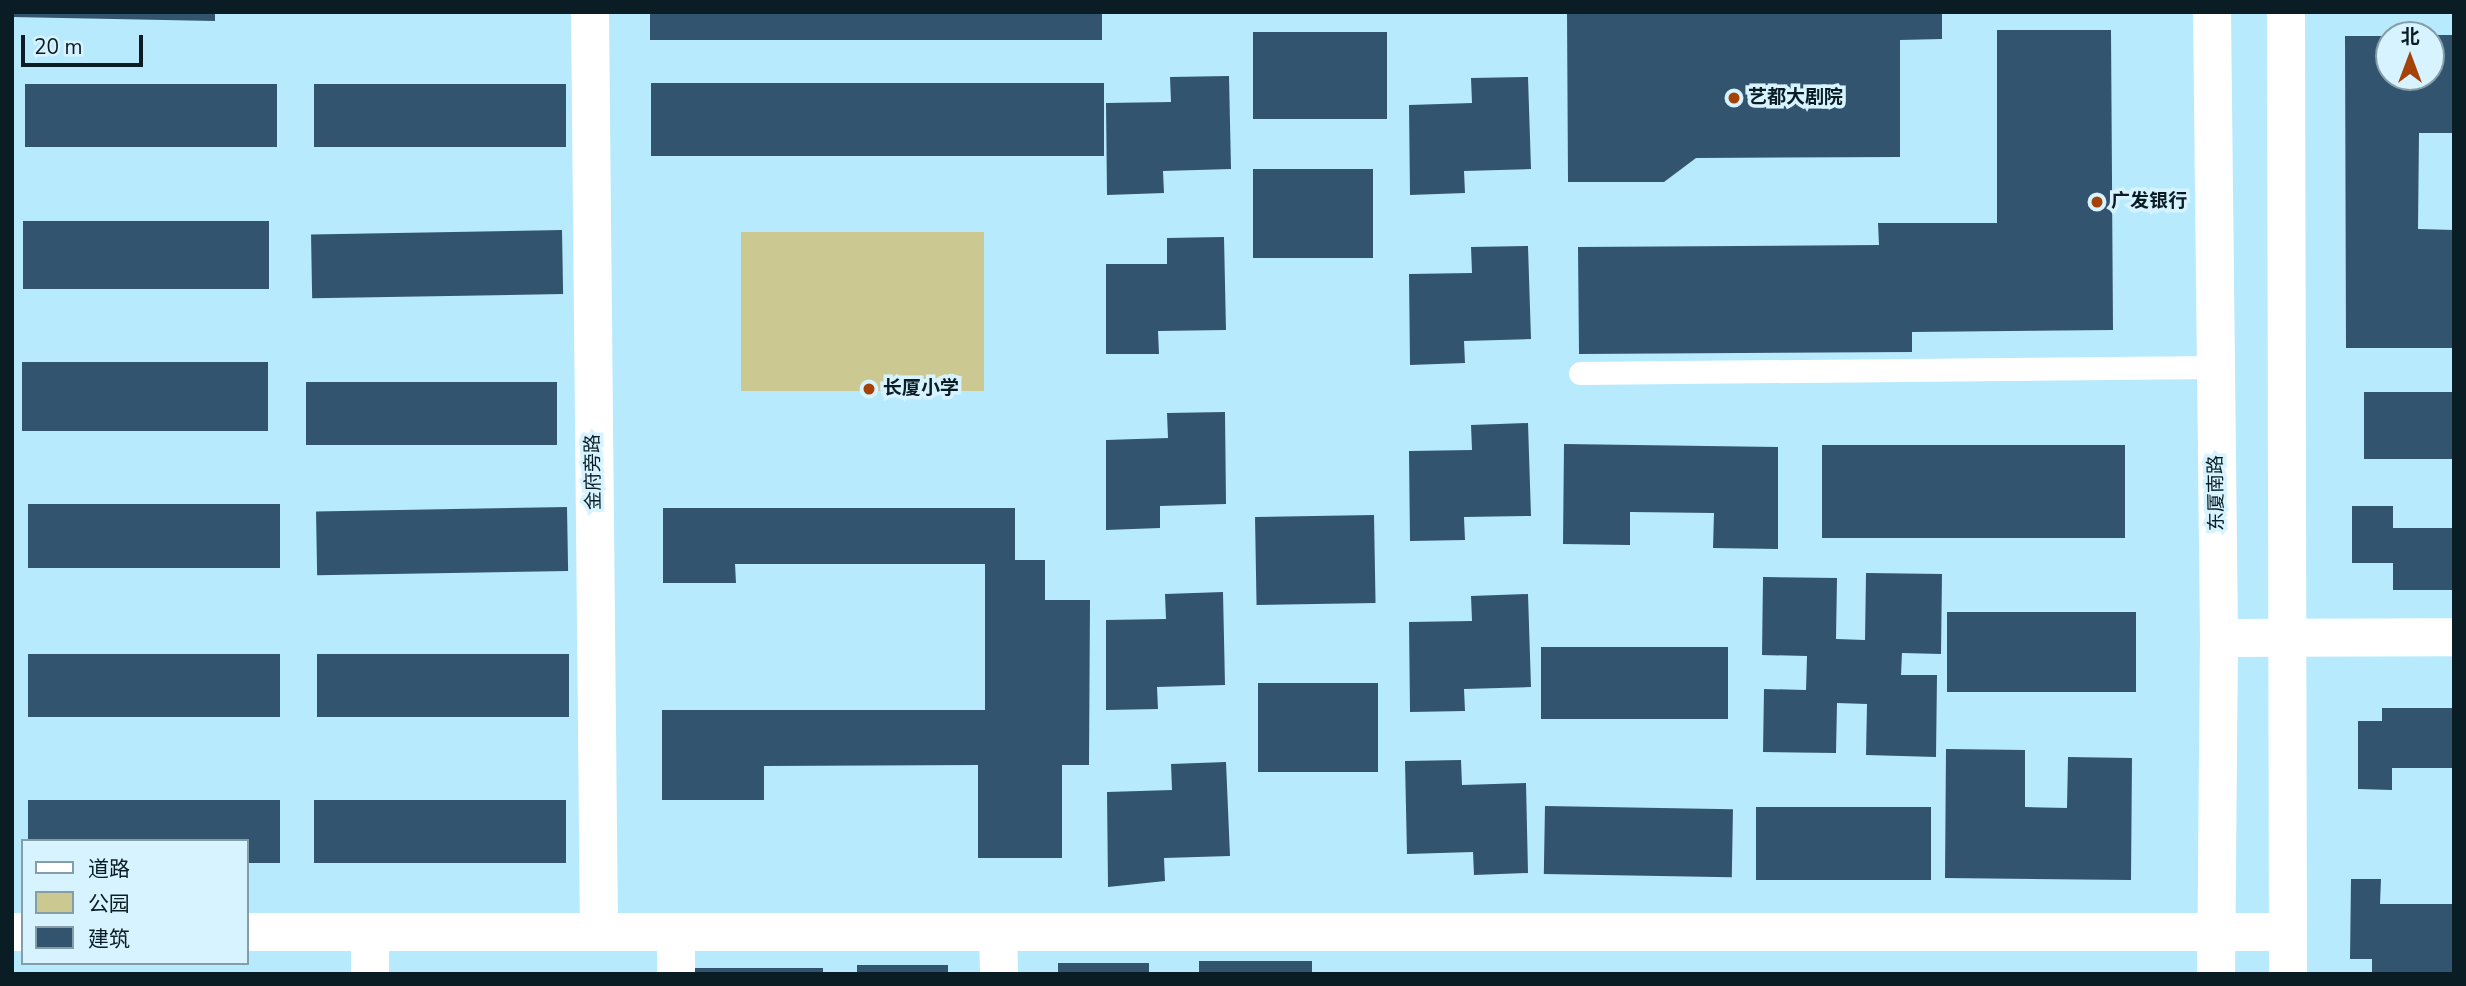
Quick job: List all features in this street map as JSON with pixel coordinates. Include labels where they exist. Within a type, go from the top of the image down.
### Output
[{"type":"street","name":"金府旁路","points":[[590,12],[599,932]]},
{"type":"street","name":"东厦南路","points":[[2212,12],[2219,638],[2216,974]]},
{"type":"street","points":[[2286,12],[2288,974]]},
{"type":"street","points":[[2219,638],[2454,637]]},
{"type":"street","points":[[248,932],[2216,935],[2288,932]]},
{"type":"street","points":[[370,932],[370,974]]},
{"type":"street","points":[[676,932],[676,974]]},
{"type":"street","points":[[998,932],[999,974]]},
{"type":"lane","points":[[1580,373],[2216,367]]},
{"type":"green space","points":[[741,232],[984,232],[984,391],[741,391]]},
{"type":"building","points":[[12,12],[215,12],[215,21],[12,17]]},
{"type":"building","points":[[650,12],[1102,12],[1102,40],[650,40]]},
{"type":"building","name":"艺都大剧院","points":[[1567,12],[1942,12],[1942,39],[1900,40],[1900,157],[1696,158],[1664,182],[1568,182]]},
{"type":"building","points":[[1997,30],[2111,30],[2113,330],[1912,332],[1912,352],[1579,354],[1578,247],[1879,245],[1878,223],[1997,223]]},
{"type":"building","points":[[1253,32],[1387,32],[1387,119],[1253,119]]},
{"type":"building","points":[[2445,35],[2454,35],[2454,133],[2419,133],[2418,229],[2454,230],[2454,348],[2346,348],[2345,36],[2375,36],[2375,91],[2445,91]]},
{"type":"building","points":[[1229,76],[1231,169],[1163,171],[1164,193],[1107,195],[1106,103],[1171,102],[1170,77]]},
{"type":"building","points":[[1528,77],[1531,169],[1464,171],[1465,193],[1410,195],[1409,105],[1472,103],[1471,78]]},
{"type":"building","points":[[651,83],[1104,83],[1104,156],[651,156]]},
{"type":"building","points":[[25,84],[277,84],[277,147],[25,147]]},
{"type":"building","points":[[314,84],[566,84],[566,147],[314,147]]},
{"type":"building","points":[[1253,169],[1373,169],[1373,258],[1253,258]]},
{"type":"building","points":[[23,221],[269,221],[269,289],[23,289]]},
{"type":"building","points":[[562,230],[563,294],[312,298],[311,234]]},
{"type":"building","points":[[1224,237],[1226,330],[1158,331],[1159,354],[1106,354],[1106,264],[1167,264],[1167,238]]},
{"type":"building","points":[[1528,246],[1531,339],[1464,341],[1465,363],[1410,365],[1409,274],[1472,273],[1471,247]]},
{"type":"building","points":[[22,362],[268,362],[268,431],[22,431]]},
{"type":"building","points":[[306,382],[557,382],[557,445],[306,445]]},
{"type":"building","points":[[2364,392],[2454,392],[2454,459],[2364,459]]},
{"type":"building","points":[[1225,412],[1226,504],[1160,506],[1160,528],[1106,530],[1106,440],[1168,438],[1167,413]]},
{"type":"building","points":[[1528,423],[1531,516],[1464,517],[1465,540],[1410,541],[1409,451],[1472,450],[1471,425]]},
{"type":"building","points":[[1564,444],[1778,447],[1778,549],[1713,548],[1714,513],[1630,512],[1630,545],[1563,544]]},
{"type":"building","points":[[1822,445],[2125,445],[2125,538],[1822,538]]},
{"type":"building","points":[[28,504],[280,504],[280,568],[28,568]]},
{"type":"building","points":[[2352,506],[2393,506],[2393,528],[2454,528],[2454,590],[2393,590],[2393,563],[2352,563]]},
{"type":"building","points":[[567,507],[568,571],[317,575],[316,511]]},
{"type":"building","points":[[663,508],[1015,508],[1015,560],[1045,560],[1045,600],[1090,600],[1089,765],[1062,765],[1062,858],[978,858],[978,765],[764,766],[764,800],[662,800],[662,710],[985,710],[985,564],[735,564],[736,583],[663,583]]},
{"type":"building","points":[[1374,515],[1376,603],[1257,605],[1255,517]]},
{"type":"building","points":[[1866,573],[1942,574],[1941,654],[1902,653],[1901,675],[1937,675],[1936,757],[1866,755],[1867,704],[1837,703],[1836,753],[1763,752],[1764,689],[1806,690],[1807,656],[1762,655],[1763,577],[1837,578],[1836,639],[1865,640]]},
{"type":"building","points":[[1223,592],[1225,685],[1157,687],[1158,709],[1106,710],[1106,620],[1166,619],[1165,594]]},
{"type":"building","points":[[1528,594],[1531,687],[1464,689],[1465,711],[1410,712],[1409,622],[1472,621],[1471,596]]},
{"type":"building","points":[[1947,612],[2136,612],[2136,692],[1947,692]]},
{"type":"building","points":[[1541,647],[1728,647],[1728,719],[1541,719]]},
{"type":"building","points":[[28,654],[280,654],[280,717],[28,717]]},
{"type":"building","points":[[317,654],[569,654],[569,717],[317,717]]},
{"type":"building","points":[[1258,683],[1378,683],[1378,772],[1258,772]]},
{"type":"building","points":[[2382,708],[2454,708],[2454,768],[2392,768],[2392,790],[2358,789],[2358,721],[2382,721]]},
{"type":"building","points":[[1946,749],[2025,750],[2025,807],[2067,808],[2068,757],[2132,758],[2131,880],[1945,878]]},
{"type":"building","points":[[1461,760],[1462,785],[1526,783],[1528,873],[1474,875],[1473,852],[1407,854],[1405,761]]},
{"type":"building","points":[[1226,762],[1230,856],[1164,858],[1165,881],[1108,887],[1107,792],[1172,790],[1171,764]]},
{"type":"building","points":[[28,800],[280,800],[280,863],[248,863],[248,839],[28,839]]},
{"type":"building","points":[[314,800],[566,800],[566,863],[314,863]]},
{"type":"building","points":[[1545,806],[1733,809],[1732,877],[1544,874]]},
{"type":"building","points":[[1756,807],[1931,807],[1931,880],[1756,880]]},
{"type":"building","points":[[2351,879],[2381,879],[2380,904],[2454,904],[2454,974],[2372,974],[2372,959],[2350,959]]},
{"type":"building","points":[[1199,961],[1312,961],[1312,974],[1199,974]]},
{"type":"building","points":[[1058,963],[1149,963],[1149,974],[1058,974]]},
{"type":"building","points":[[857,965],[948,965],[948,974],[857,974]]},
{"type":"building","points":[[695,968],[823,968],[823,974],[695,974]]},
{"type":"place","name":"艺都大剧院","points":[[1734,98]]},
{"type":"place","name":"广发银行","points":[[2097,202]]},
{"type":"place","name":"长厦小学","points":[[869,389]]}]
